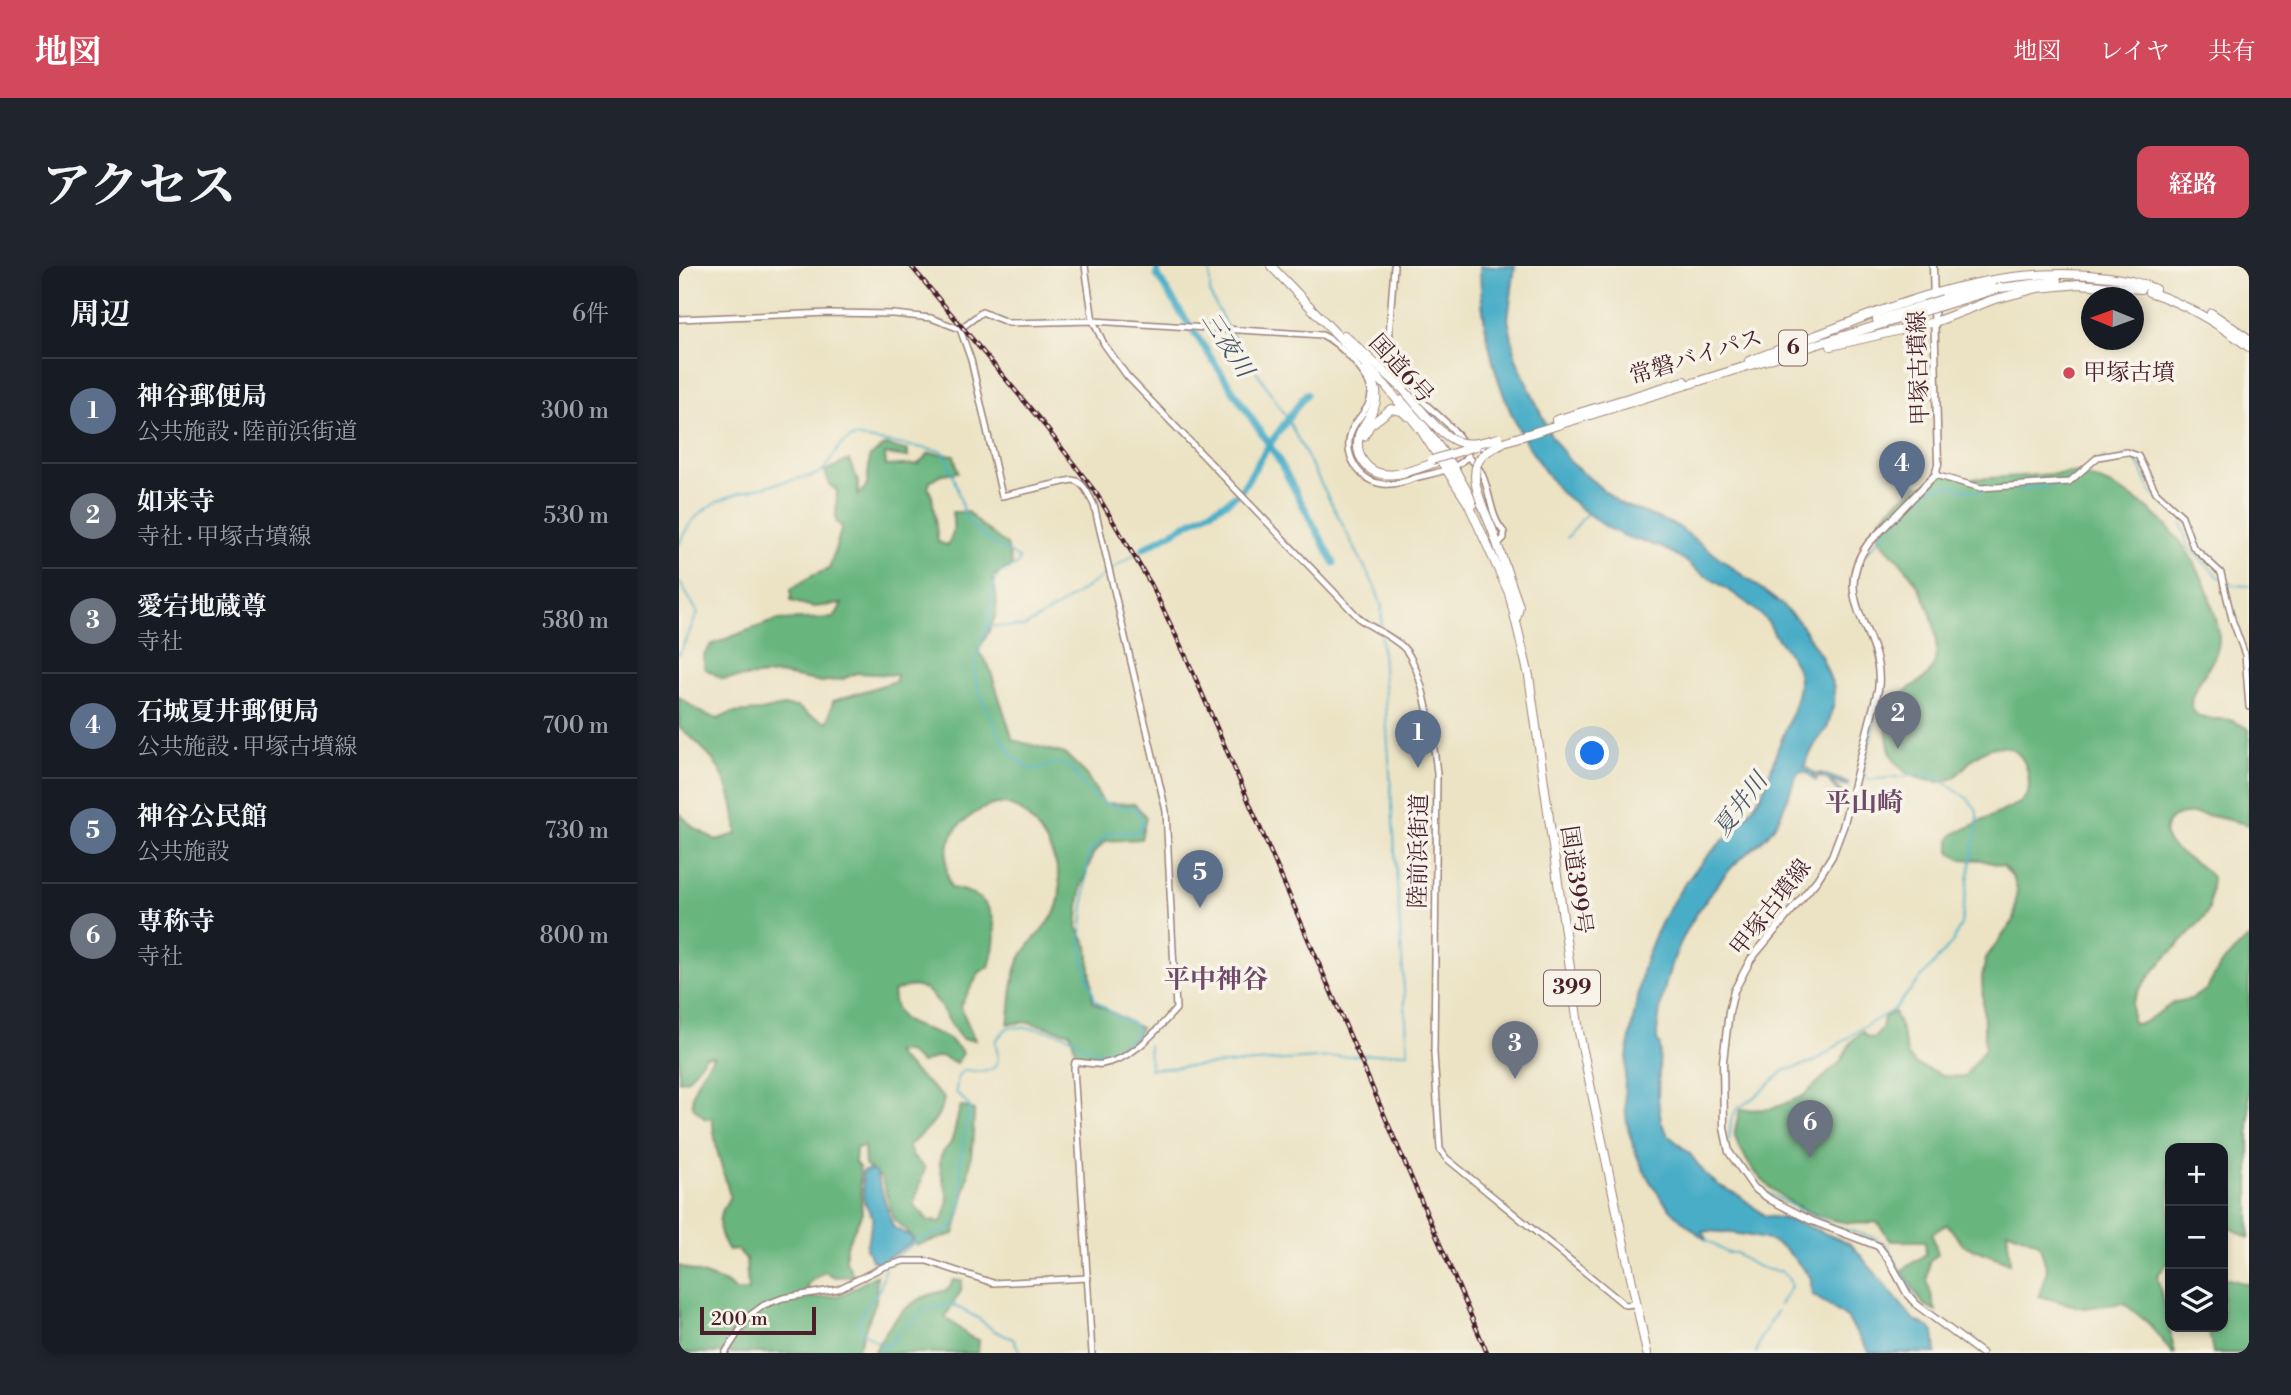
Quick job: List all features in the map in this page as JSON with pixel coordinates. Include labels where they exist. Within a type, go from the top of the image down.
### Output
[{"type":"highway","name":"国道6号","points":[[1271,266],[1378,369],[1417,414],[1450,467]]},
{"type":"highway","points":[[1748,362],[1934,291],[1994,277],[2053,272],[2093,273],[2142,283],[2155,289]]},
{"type":"highway","name":"常磐バイパス","points":[[1435,459],[1500,441],[1999,283],[2050,276],[2107,279],[2155,289],[2205,310],[2249,339]]},
{"type":"highway","name":"常磐バイパス","points":[[1944,302],[2000,288],[2042,282],[2084,280],[2128,287]]},
{"type":"highway","points":[[1720,376],[1850,341],[1935,322],[2000,297],[2038,288],[2079,284],[2116,287]]},
{"type":"highway","name":"常磐バイパス","points":[[2144,290],[2176,301],[2204,315],[2249,347]]},
{"type":"highway","name":"国道6号","points":[[1311,306],[1386,386],[1435,459],[1450,467]]},
{"type":"highway","name":"6","points":[[1311,306],[1324,326],[1367,371],[1375,385],[1376,402],[1358,439],[1364,463],[1375,472],[1391,475],[1435,459]]},
{"type":"highway","name":"常磐バイパス","points":[[1661,390],[1720,376],[1924,308]]},
{"type":"highway","name":"6","points":[[1344,335],[1402,388],[1439,429],[1454,440],[1471,443],[1500,441]]},
{"type":"highway","name":"6","points":[[1396,409],[1406,415],[1435,459],[1399,470],[1381,469],[1367,459],[1363,436],[1384,412],[1396,409]]},
{"type":"highway","name":"6","points":[[1500,441],[1481,456],[1475,482],[1519,606],[1516,619]]},
{"type":"highway","name":"国道399号","points":[[1450,467],[1503,577],[1529,674],[1575,1009],[1647,1353]]},
{"type":"main road","name":"甲塚古墳線","points":[[1933,266],[1938,465],[1935,475],[1868,544],[1860,554],[1854,570],[1854,598],[1876,660],[1878,690],[1843,828],[1832,856],[1817,880],[1751,959],[1734,991],[1722,1069],[1723,1121],[1729,1152],[1754,1188],[1812,1221],[1878,1246],[1912,1301],[1981,1353]]},
{"type":"street","name":"陸前浜街道","points":[[1085,266],[1093,321],[1116,363],[1361,620],[1401,645],[1416,668],[1434,746],[1437,774],[1434,1053],[1440,1149],[1446,1158],[1625,1305],[1636,1304]]},
{"type":"street","points":[[1394,266],[1390,362],[1401,380],[1459,438],[1467,451],[1467,457]]},
{"type":"street","points":[[960,329],[982,312],[1009,323],[1093,321],[1322,335],[1329,338],[1356,365],[1370,385],[1371,398],[1352,429],[1349,450],[1358,470],[1368,479],[1382,484],[1395,484],[1450,467],[1467,457]]},
{"type":"street","points":[[679,319],[829,313],[894,314],[931,318],[960,329],[971,360],[1002,496],[1064,481],[1077,481],[1094,505],[1166,810],[1176,1009],[1152,1038],[1121,1058],[1097,1064],[1075,1062],[1092,1353]]},
{"type":"street","points":[[1935,475],[1981,488],[2069,482],[2098,457],[2116,452],[2131,453],[2140,460],[2156,492],[2182,516],[2193,547],[2223,580],[2232,620],[2245,655],[2249,707]]},
{"type":"street","points":[[1467,457],[1473,461],[1483,477],[1496,523],[1504,532],[1504,538],[1496,539]]},
{"type":"street","points":[[725,1353],[749,1316],[764,1305],[783,1298],[838,1289],[883,1267],[904,1261],[927,1261],[993,1283],[1088,1278]]},
{"type":"green space","points":[[886,445],[908,451],[908,457],[885,454],[886,466],[918,464],[929,453],[954,455],[958,472],[942,474],[930,481],[928,488],[932,496],[938,542],[947,545],[950,541],[953,529],[952,512],[968,512],[1007,545],[1012,565],[992,577],[997,607],[978,651],[989,666],[1013,740],[1065,754],[1084,772],[1104,803],[1135,804],[1146,817],[1141,839],[1105,841],[1093,854],[1081,888],[1077,927],[1088,946],[1093,1002],[1141,1028],[1136,1038],[1097,1060],[1076,1054],[1071,1033],[1028,1022],[1008,1024],[1016,968],[1026,949],[1051,919],[1060,892],[1059,877],[1050,848],[1023,813],[1014,807],[997,804],[974,814],[961,824],[952,836],[946,862],[951,888],[978,897],[992,915],[994,926],[995,939],[989,967],[980,972],[960,1006],[975,1040],[962,1039],[928,991],[919,987],[908,987],[893,992],[895,1006],[906,1022],[941,1035],[953,1042],[963,1053],[957,1063],[940,1056],[921,1063],[907,1052],[895,1052],[944,1098],[936,1119],[908,1146],[913,1157],[925,1168],[914,1204],[928,1221],[941,1222],[945,1212],[948,1198],[940,1160],[952,1139],[961,1106],[974,1110],[969,1172],[954,1234],[917,1245],[894,1220],[882,1179],[865,1165],[864,1146],[856,1148],[855,1163],[859,1167],[862,1213],[846,1246],[846,1261],[854,1276],[836,1277],[824,1272],[807,1285],[814,1298],[841,1295],[877,1275],[876,1301],[856,1353],[679,1353],[679,1266],[726,1283],[736,1291],[748,1291],[746,1260],[737,1249],[728,1250],[719,1228],[720,1216],[730,1196],[717,1150],[712,1119],[705,1119],[693,1106],[693,1092],[714,1056],[706,1056],[688,1079],[679,1081],[679,813],[694,828],[716,840],[737,834],[732,800],[721,773],[704,750],[679,727],[679,697],[700,712],[718,719],[731,713],[783,706],[798,707],[809,715],[828,722],[833,701],[896,681],[897,675],[856,673],[843,679],[822,682],[778,674],[723,679],[704,668],[704,655],[711,645],[746,631],[777,620],[834,618],[842,604],[813,607],[791,601],[791,589],[829,569],[842,527],[836,522],[837,491],[830,485],[825,471],[849,460],[858,482],[858,496],[867,485],[870,456]]},
{"type":"green space","points":[[2073,473],[2098,480],[2121,491],[2161,520],[2192,559],[2203,581],[2218,626],[2218,647],[2193,695],[2192,708],[2204,718],[2230,720],[2249,729],[2249,825],[2189,814],[2178,815],[2170,820],[2166,828],[2169,843],[2212,877],[2209,909],[2203,919],[2156,968],[2132,1003],[2132,1021],[2136,1024],[2143,1023],[2175,1002],[2191,999],[2207,989],[2221,964],[2249,937],[2249,1238],[2228,1227],[2228,1143],[2165,1143],[2165,1266],[2157,1276],[2165,1310],[2165,1332],[2170,1332],[2175,1353],[2172,1353],[2148,1323],[2124,1303],[2083,1308],[2039,1296],[2047,1270],[2039,1243],[2007,1230],[2010,1263],[1963,1245],[1947,1224],[1932,1234],[1938,1254],[1929,1262],[1927,1281],[1936,1311],[1923,1304],[1902,1270],[1926,1254],[1925,1241],[1891,1241],[1877,1222],[1838,1221],[1799,1207],[1765,1182],[1752,1167],[1735,1136],[1740,1110],[1772,1109],[1803,1096],[1840,1062],[1851,1042],[1862,1031],[1868,1038],[1875,1037],[1882,1028],[1884,1017],[1894,1012],[1908,1056],[1915,1064],[1946,1076],[1964,1077],[1985,1049],[1982,977],[1986,958],[2014,920],[2017,889],[2013,877],[2003,866],[1981,860],[1961,859],[1950,852],[1950,839],[1954,834],[2020,803],[2028,794],[2028,773],[2020,756],[2005,747],[1984,751],[1954,778],[1938,782],[1908,773],[1893,758],[1887,737],[1888,715],[1900,695],[1927,676],[1933,666],[1936,640],[1931,614],[1920,590],[1875,529],[1888,511],[1917,485],[1924,486],[1940,474],[1970,479]]},
{"type":"green space","points":[[2228,1279],[2249,1284],[2249,1353],[2213,1353],[2209,1332],[2228,1332]]},
{"type":"green space","points":[[953,1280],[962,1280],[961,1291],[945,1317],[970,1337],[979,1340],[978,1353],[874,1353],[888,1329],[907,1308],[922,1298],[949,1289]]},
{"type":"water","points":[[1480,266],[1515,266],[1508,319],[1516,359],[1550,434],[1571,463],[1619,503],[1677,526],[1781,604],[1799,622],[1821,656],[1834,688],[1834,703],[1827,728],[1804,766],[1816,774],[1821,773],[1848,783],[1848,786],[1831,781],[1845,796],[1821,777],[1822,775],[1813,774],[1814,779],[1819,778],[1815,781],[1802,771],[1797,774],[1775,826],[1731,868],[1690,924],[1672,964],[1660,1008],[1657,1040],[1660,1045],[1658,1097],[1661,1122],[1668,1135],[1689,1153],[1707,1176],[1740,1196],[1765,1216],[1787,1219],[1851,1244],[1913,1319],[1934,1332],[1936,1353],[1870,1353],[1847,1318],[1813,1295],[1811,1278],[1781,1246],[1755,1237],[1702,1231],[1707,1241],[1686,1224],[1667,1205],[1647,1176],[1634,1147],[1627,1119],[1626,1062],[1648,953],[1668,910],[1685,884],[1746,816],[1761,794],[1794,706],[1798,675],[1793,661],[1768,623],[1744,601],[1676,555],[1607,527],[1556,487],[1516,423],[1496,373],[1484,320]]},
{"type":"water","points":[[871,1170],[876,1173],[893,1227],[913,1238],[912,1242],[881,1262],[873,1261],[866,1248],[873,1218],[864,1201],[862,1173]]},
{"type":"waterway","name":"三夜川","points":[[1158,266],[1157,275],[1276,455],[1334,563]]},
{"type":"waterway","points":[[1210,266],[1210,294],[1227,327]]},
{"type":"waterway","points":[[1231,332],[1287,418],[1375,587],[1382,607],[1381,629]]},
{"type":"waterway","name":"三夜川","points":[[1242,489],[1269,445],[1306,394]]},
{"type":"waterway","points":[[679,545],[687,528],[698,515],[712,505],[727,497],[817,474],[826,467],[841,445],[854,437],[942,451],[947,457],[967,521],[992,543],[1019,558],[1018,564],[996,577],[990,615],[975,671],[983,700],[1001,737],[1013,755],[1027,767],[1037,769],[1057,763],[1067,766],[1095,797],[1114,805],[1136,808],[1143,823],[1137,832],[1110,832],[1091,850],[1081,938],[1085,967],[1095,1000],[1115,1015],[1135,1025],[1137,1031],[1118,1047],[1099,1052],[1059,1033],[1031,1028],[1007,1028],[996,1040],[998,1057],[994,1068],[980,1072],[965,1070],[958,1076],[956,1092],[970,1107],[960,1162],[963,1200],[955,1224],[949,1229],[921,1239],[888,1264]]},
{"type":"waterway","points":[[2124,455],[2135,460],[2153,493],[2168,507]]},
{"type":"waterway","points":[[1866,553],[1928,489],[1950,485],[1970,491],[1983,491],[2072,485],[2105,458]]},
{"type":"waterway","name":"三夜川","points":[[1144,548],[1236,495]]},
{"type":"waterway","points":[[1567,538],[1586,514]]},
{"type":"waterway","points":[[2182,524],[2188,547],[2220,578]]},
{"type":"waterway","name":"三夜川","points":[[1139,552],[1144,548]]},
{"type":"waterway","points":[[1111,570],[1133,555]]},
{"type":"waterway","points":[[989,626],[1024,627],[1107,573]]},
{"type":"waterway","points":[[679,581],[698,613],[679,654]]},
{"type":"waterway","points":[[2225,581],[2249,586]]},
{"type":"waterway","points":[[1149,1045],[1150,1069],[1408,1052],[1381,636]]},
{"type":"waterway","points":[[1729,1140],[1731,1121],[1736,1110],[1784,1071],[1816,1061],[1860,1029],[1893,1010],[1952,943],[1961,924],[1978,819],[1976,809],[1968,799],[1935,776],[1925,774],[1869,780],[1863,773],[1881,697],[1881,666],[1877,651]]},
{"type":"waterway","points":[[1739,1161],[1753,1180],[1769,1194],[1833,1226],[1875,1238],[1887,1245],[1916,1299]]},
{"type":"waterway","points":[[1705,1239],[1727,1253],[1737,1253],[1757,1266],[1781,1271],[1789,1279],[1791,1286],[1780,1305]]},
{"type":"waterway","points":[[885,1269],[880,1289],[864,1309],[858,1323],[864,1333],[882,1345],[890,1345],[900,1330],[915,1320],[925,1308],[951,1304],[1013,1339],[1021,1353]]},
{"type":"waterway","points":[[1756,1353],[1760,1340],[1777,1311]]},
{"type":"waterway","points":[[879,1353],[884,1348]]},
{"type":"railway","points":[[911,266],[1045,426],[1096,493],[1152,586],[1188,661],[1487,1353]]},
{"type":"place","name":"甲塚古墳","points":[[2069,373]]},
{"type":"place","name":"石城夏井郵便局","points":[[1902,499]]},
{"type":"place","name":"如来寺","points":[[1898,749]]},
{"type":"place","name":"神谷郵便局","points":[[1418,768]]},
{"type":"place","name":"神谷公民館","points":[[1200,908]]},
{"type":"place","name":"愛宕地蔵尊","points":[[1515,1079]]},
{"type":"place","name":"専称寺","points":[[1810,1158]]},
{"type":"district","name":"平山崎","points":[[1864,803]]},
{"type":"district","name":"平中神谷","points":[[1216,980]]},
{"type":"water label","name":"夏井川","points":[[1741,805]]}]
